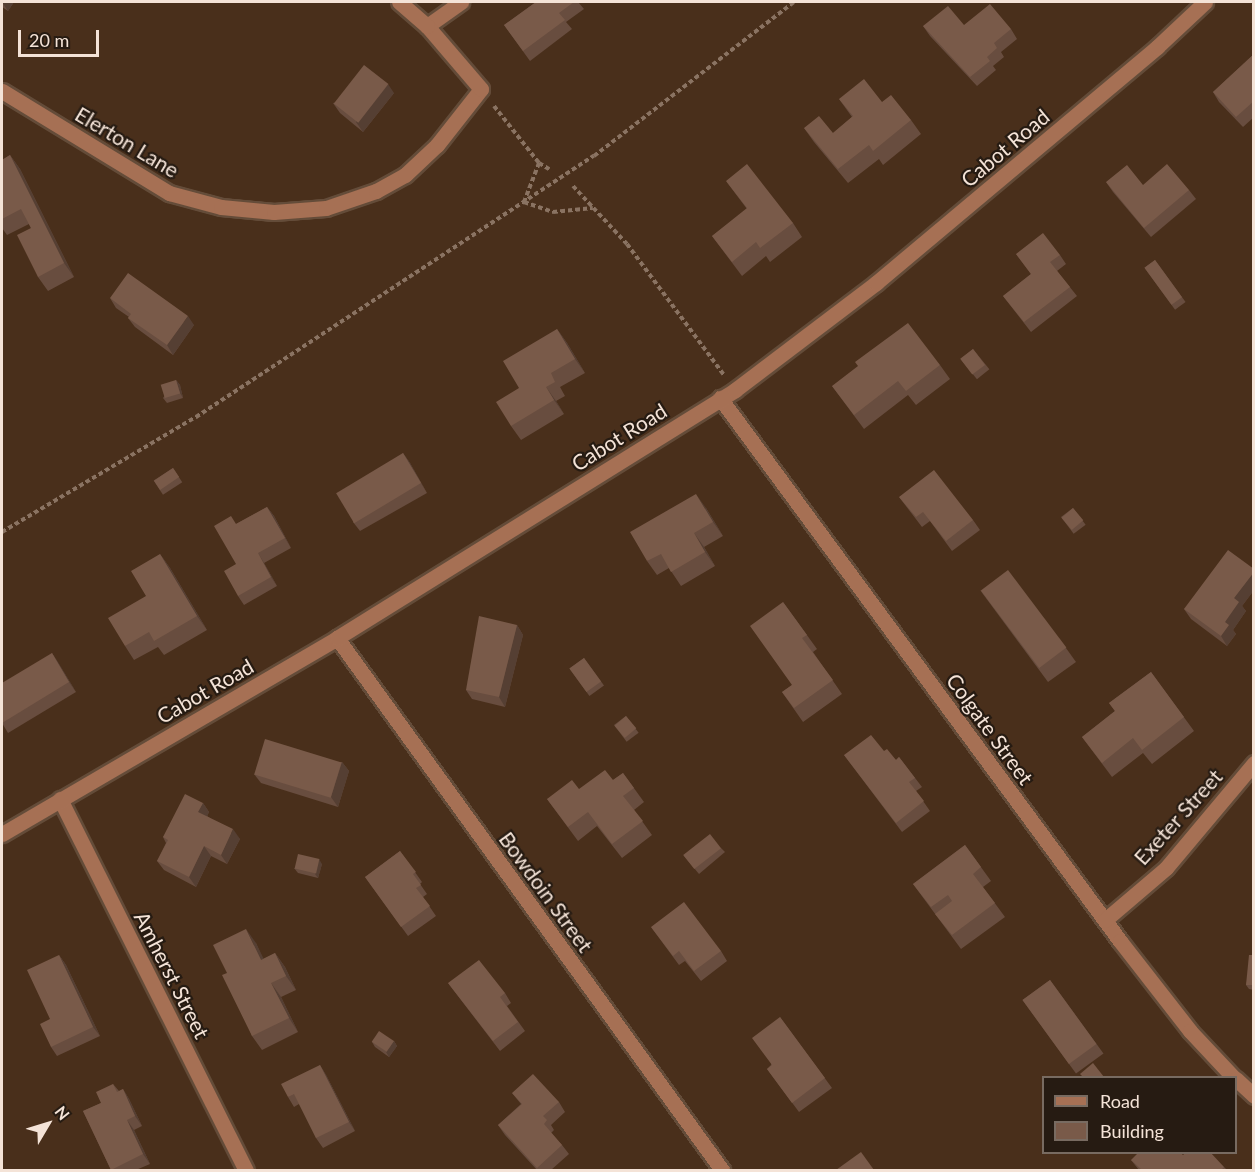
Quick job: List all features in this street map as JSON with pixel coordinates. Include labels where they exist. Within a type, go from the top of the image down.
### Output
[{"type":"street","points":[[399,2],[427,26],[481,89]]},
{"type":"street","points":[[427,26],[461,2]]},
{"type":"street","name":"Cabot Road","points":[[2,834],[337,638],[735,390],[876,283],[1148,54],[1205,2]]},
{"type":"street","name":"Elerton Lane","points":[[2,91],[169,193],[220,207],[274,212],[326,208],[376,191],[405,175],[437,145],[481,89]]},
{"type":"street","name":"Colgate Street","points":[[720,398],[1105,920],[1190,1031],[1233,1076]]},
{"type":"street","name":"Bowdoin Street","points":[[337,638],[722,1170]]},
{"type":"street","name":"Exeter Street","points":[[1105,920],[1166,868],[1254,763]]},
{"type":"street","name":"Amherst Street","points":[[60,799],[246,1170]]},
{"type":"street","name":"Colgate Street","points":[[1237,1080],[1254,1096]]},
{"type":"path","points":[[2,532],[196,417],[594,156],[794,2]]},
{"type":"path","points":[[481,89],[539,163],[549,169]]},
{"type":"path","points":[[524,202],[539,163]]},
{"type":"path","points":[[573,186],[667,295],[735,390]]},
{"type":"path","points":[[524,202],[553,212],[593,208]]},
{"type":"building","points":[[536,2],[574,2],[559,13],[565,20],[523,51],[504,25]]},
{"type":"building","points":[[990,4],[1011,29],[994,43],[997,48],[987,57],[990,61],[970,77],[923,26],[948,6],[964,25]]},
{"type":"building","points":[[1254,54],[1254,101],[1236,117],[1213,92]]},
{"type":"building","points":[[364,65],[388,84],[358,123],[334,104]]},
{"type":"building","points":[[864,79],[882,102],[891,95],[911,120],[873,151],[869,145],[838,169],[804,128],[819,116],[833,133],[853,116],[839,99]]},
{"type":"building","points":[[10,155],[64,263],[38,277],[17,235],[31,228],[21,209],[2,219],[2,160]]},
{"type":"building","points":[[747,164],[793,223],[760,248],[756,242],[732,262],[712,236],[747,208],[726,181]]},
{"type":"building","points":[[1167,164],[1189,190],[1144,228],[1106,182],[1127,165],[1143,185]]},
{"type":"building","points":[[1043,233],[1060,255],[1050,262],[1070,287],[1024,322],[1003,296],[1031,274],[1016,254]]},
{"type":"building","points":[[1155,260],[1182,297],[1172,305],[1144,268]]},
{"type":"building","points":[[128,273],[188,316],[167,345],[128,318],[131,314],[110,298]]},
{"type":"building","points":[[908,323],[940,365],[906,391],[898,381],[854,415],[832,386],[858,366],[855,362]]},
{"type":"building","points":[[557,329],[575,359],[551,373],[555,382],[546,387],[554,400],[511,426],[496,402],[519,388],[503,361]]},
{"type":"building","points":[[973,349],[985,365],[972,375],[960,359]]},
{"type":"building","points":[[176,380],[180,393],[165,398],[161,385]]},
{"type":"building","points":[[403,453],[421,483],[354,523],[336,493]]},
{"type":"building","points":[[173,468],[179,477],[160,490],[154,481]]},
{"type":"building","points":[[934,470],[973,520],[946,541],[923,512],[916,517],[899,497]]},
{"type":"building","points":[[696,494],[713,522],[694,533],[705,552],[671,572],[661,554],[647,561],[630,532]]},
{"type":"building","points":[[267,507],[285,538],[258,553],[271,577],[238,596],[224,571],[236,564],[214,526],[231,516],[236,524]]},
{"type":"building","points":[[1073,508],[1083,520],[1072,530],[1062,518]]},
{"type":"building","points":[[1228,550],[1254,569],[1254,572],[1234,598],[1239,602],[1225,622],[1229,625],[1221,636],[1184,609]]},
{"type":"building","points":[[160,554],[197,616],[154,641],[149,632],[125,646],[108,618],[146,596],[131,571]]},
{"type":"building","points":[[1008,570],[1066,647],[1039,668],[981,590]]},
{"type":"building","points":[[783,602],[807,635],[802,638],[833,680],[794,708],[782,692],[792,685],[750,626]]},
{"type":"building","points":[[479,616],[517,625],[499,697],[466,690]]},
{"type":"building","points":[[52,653],[69,682],[2,723],[2,683]]},
{"type":"building","points":[[584,658],[601,681],[586,692],[569,669]]},
{"type":"building","points":[[1151,672],[1184,717],[1142,750],[1133,738],[1102,763],[1082,737],[1115,711],[1109,703]]},
{"type":"building","points":[[626,716],[636,728],[625,738],[615,726]]},
{"type":"building","points":[[871,735],[884,751],[887,749],[896,760],[899,757],[915,778],[909,782],[924,801],[896,823],[844,755]]},
{"type":"building","points":[[265,739],[342,762],[331,798],[254,774]]},
{"type":"building","points":[[605,770],[613,780],[623,773],[634,788],[623,796],[643,821],[612,844],[588,812],[568,827],[547,799],[572,780],[579,789]]},
{"type":"building","points":[[185,794],[203,803],[198,812],[233,829],[221,855],[204,846],[189,877],[157,861],[168,840],[163,837]]},
{"type":"building","points":[[710,834],[721,848],[694,869],[683,855]]},
{"type":"building","points":[[965,845],[981,867],[973,874],[995,903],[952,935],[935,914],[952,901],[948,895],[931,907],[913,884]]},
{"type":"building","points":[[400,851],[416,872],[413,874],[421,885],[416,888],[430,906],[401,927],[365,877]]},
{"type":"building","points":[[298,854],[319,859],[316,874],[295,869]]},
{"type":"building","points":[[684,902],[721,951],[694,971],[679,951],[673,956],[651,927]]},
{"type":"building","points":[[246,929],[261,960],[275,953],[286,976],[271,983],[289,1018],[252,1036],[222,975],[227,973],[213,945]]},
{"type":"building","points":[[59,955],[93,1027],[51,1047],[40,1024],[50,1019],[27,970]]},
{"type":"building","points":[[1249,955],[1254,955],[1254,985],[1246,985]]},
{"type":"building","points":[[479,960],[505,993],[500,997],[518,1022],[493,1041],[448,983]]},
{"type":"building","points":[[1050,980],[1096,1044],[1069,1064],[1022,1000]]},
{"type":"building","points":[[780,1017],[825,1078],[792,1103],[767,1069],[772,1065],[752,1038]]},
{"type":"building","points":[[379,1031],[394,1041],[387,1052],[372,1042]]},
{"type":"building","points":[[1093,1063],[1103,1076],[1082,1076],[1080,1074]]},
{"type":"building","points":[[320,1065],[349,1122],[316,1138],[294,1094],[288,1097],[281,1084]]},
{"type":"building","points":[[533,1074],[559,1102],[543,1116],[547,1120],[544,1124],[562,1145],[537,1168],[498,1125],[522,1104],[512,1093]]},
{"type":"building","points":[[113,1084],[117,1092],[123,1089],[135,1116],[127,1120],[143,1154],[111,1170],[83,1111],[101,1103],[96,1092]]},
{"type":"building","points":[[861,1152],[874,1170],[836,1170]]},
{"type":"building","points":[[1137,1154],[1212,1154],[1224,1167],[1221,1170],[1142,1170],[1131,1160]]}]
